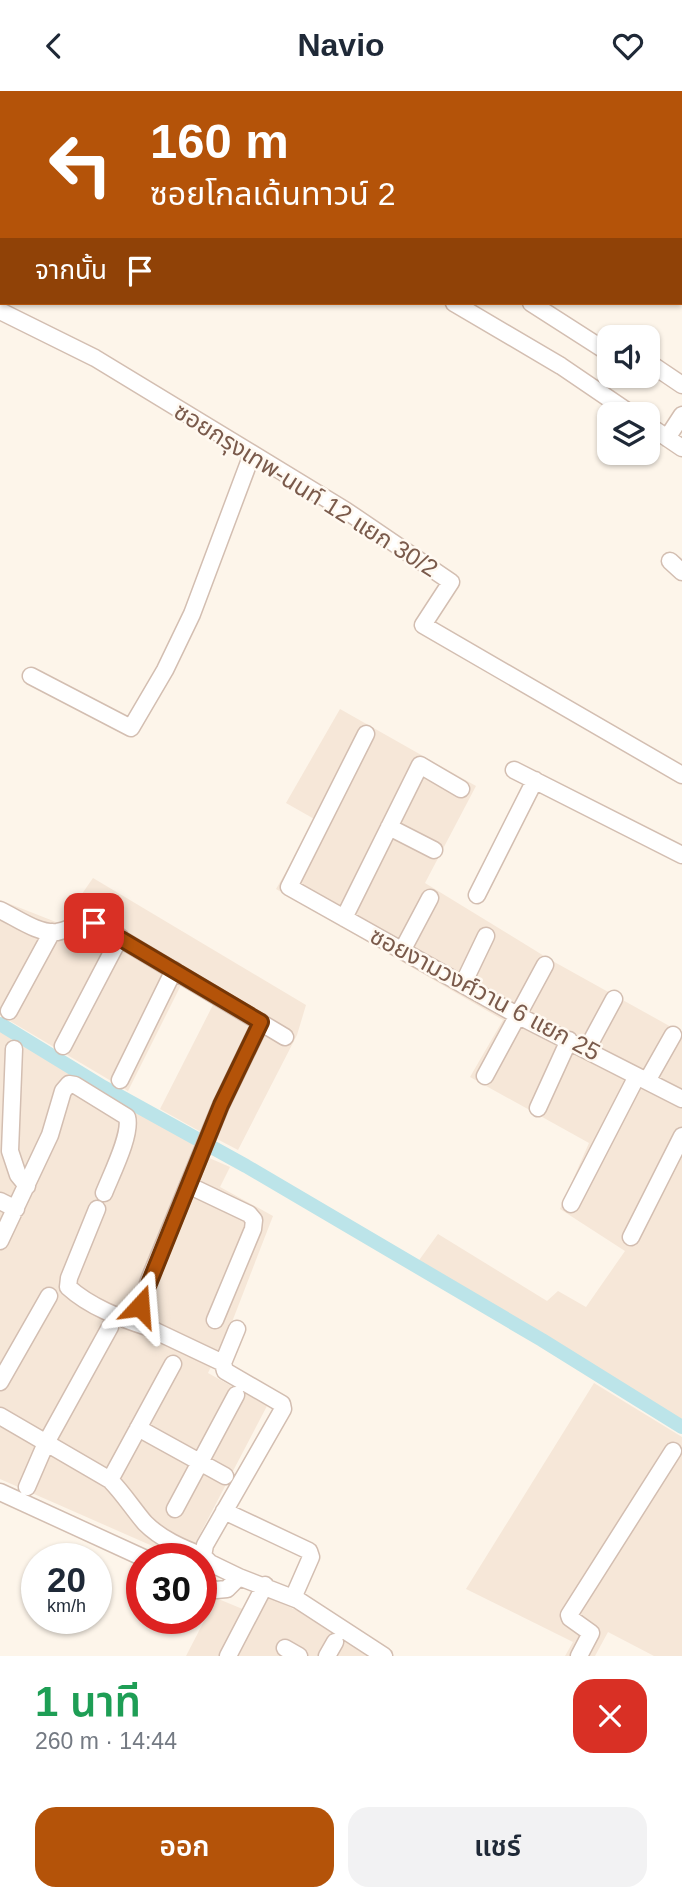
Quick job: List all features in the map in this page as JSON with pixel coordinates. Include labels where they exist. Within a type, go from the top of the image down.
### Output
[{"type":"street","points":[[457,305],[561,366],[614,402]]},
{"type":"street","points":[[534,305],[597,345]]},
{"type":"street","name":"ซอยกรุงเทพ-นนท์ 12 แยก 30/2","points":[[0,311],[95,358],[345,510],[451,582],[423,625],[682,775]]},
{"type":"street","points":[[660,370],[682,385]]},
{"type":"street","points":[[667,438],[682,417]]},
{"type":"street","points":[[660,433],[682,448]]},
{"type":"street","points":[[31,676],[131,728],[165,670],[192,614],[252,454]]},
{"type":"street","name":"ซอยงามวงศ์วาน 6 แยก 25","points":[[366,734],[289,887],[517,1015],[682,1099]]},
{"type":"street","points":[[344,918],[419,765],[461,789]]},
{"type":"street","points":[[514,770],[682,855]]},
{"type":"street","points":[[477,895],[536,780]]},
{"type":"street","points":[[389,827],[434,850]]},
{"type":"street","points":[[403,949],[430,898]]},
{"type":"street","points":[[0,910],[45,932],[71,929],[85,922],[94,923],[285,1037]]},
{"type":"street","points":[[9,1011],[52,932]]},
{"type":"street","points":[[463,984],[486,936]]},
{"type":"street","points":[[64,1046],[120,937]]},
{"type":"street","points":[[485,1076],[545,965]]},
{"type":"street","points":[[120,1080],[174,970]]},
{"type":"street","points":[[587,1049],[614,999]]},
{"type":"street","points":[[147,1327],[140,1306],[211,1128],[261,1022]]},
{"type":"street","points":[[570,1204],[642,1078],[673,1035]]},
{"type":"street","points":[[538,1108],[569,1040]]},
{"type":"street","points":[[13,1049],[10,1151],[18,1175],[27,1187]]},
{"type":"street","points":[[0,1241],[50,1135],[63,1091],[69,1084],[127,1117],[129,1122],[104,1193]]},
{"type":"street","points":[[631,1237],[682,1136]]},
{"type":"street","points":[[188,1185],[249,1214],[254,1220],[253,1229],[215,1320]]},
{"type":"street","points":[[0,1201],[16,1209]]},
{"type":"street","points":[[97,1209],[69,1278],[68,1287],[110,1313],[147,1327],[223,1363]]},
{"type":"street","points":[[0,1382],[49,1296]]},
{"type":"street","points":[[27,1487],[46,1444],[110,1327]]},
{"type":"street","points":[[206,1543],[282,1409],[282,1403],[225,1371],[223,1363],[237,1329]]},
{"type":"street","points":[[110,1481],[173,1364]]},
{"type":"street","points":[[175,1509],[236,1395]]},
{"type":"street","points":[[0,1416],[110,1481],[146,1524],[173,1543]]},
{"type":"street","points":[[138,1428],[225,1476]]},
{"type":"street","points":[[579,1656],[591,1633],[569,1615],[673,1451]]},
{"type":"street","points":[[0,1492],[126,1550]]},
{"type":"street","points":[[224,1511],[309,1551],[311,1557],[293,1598]]},
{"type":"street","points":[[217,1566],[293,1598],[384,1656]]},
{"type":"street","points":[[217,1590],[227,1589],[239,1577]]},
{"type":"street","points":[[228,1656],[265,1585]]},
{"type":"shaded area","points":[[340,709],[476,786],[425,883],[549,959],[682,1033],[682,1422],[417,1263],[438,1234],[547,1301],[558,1291],[586,1307],[625,1251],[560,1209],[589,1143],[470,1077],[503,1020],[276,889],[316,820],[286,803]]},
{"type":"shaded area","points":[[93,878],[306,1005],[297,1035],[238,1150],[217,1139],[207,1157],[230,1167],[220,1187],[273,1216],[232,1322],[208,1373],[267,1406],[195,1543],[146,1543],[0,1479],[0,1031],[195,1145],[201,1132],[160,1109],[215,1001],[183,981],[128,1091],[0,1015],[0,900],[61,924]]},
{"type":"shaded area","points":[[594,1383],[682,1437],[682,1656],[654,1656],[608,1632],[595,1656],[565,1656],[573,1642],[466,1589]]},
{"type":"shaded area","points":[[253,1590],[298,1611],[367,1656],[186,1656],[197,1634],[217,1634],[217,1598],[245,1610]]},
{"type":"waterway","points":[[0,1024],[103,1087],[246,1166],[542,1340],[682,1427]]},
{"type":"route","points":[[94,923],[261,1022],[221,1105],[140,1306]]}]
